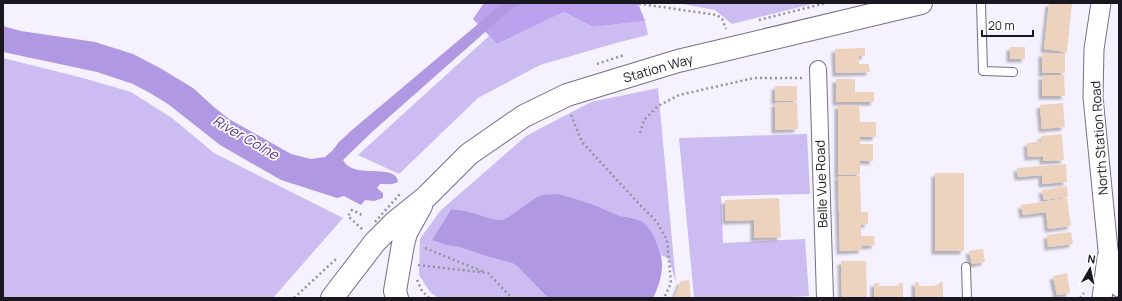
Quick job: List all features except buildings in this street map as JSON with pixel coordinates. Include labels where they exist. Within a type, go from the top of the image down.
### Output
[{"type":"main road","name":"Station Way","points":[[332,298],[374,242],[395,222],[426,197],[469,154],[524,116],[567,94],[678,61],[921,3]]},
{"type":"main road","name":"Station Way","points":[[397,298],[395,291],[408,272],[403,244],[404,239],[426,197]]},
{"type":"main road","points":[[408,272],[400,287],[409,298]]},
{"type":"street","name":"North Station Road","points":[[1101,3],[1094,49],[1092,97],[1108,250],[1119,287]]},
{"type":"street","name":"Belle Vue Road","points":[[818,74],[825,298]]},
{"type":"street","name":"North Station Road","points":[[1102,298],[1108,250]]},
{"type":"lane","points":[[981,3],[983,71],[1013,72]]},
{"type":"lane","points":[[966,267],[967,298]]},
{"type":"path","points":[[634,3],[717,15],[722,19],[726,29]]},
{"type":"path","points":[[755,21],[826,3]]},
{"type":"path","points":[[640,133],[644,120],[658,106],[679,95],[754,78],[818,74]]},
{"type":"path","points":[[567,94],[570,114],[582,142],[657,222],[667,240],[671,283],[664,298]]},
{"type":"path","points":[[370,227],[400,194]]},
{"type":"path","points":[[362,228],[348,216],[352,210],[364,216]]},
{"type":"path","points":[[425,248],[488,273],[512,298]]},
{"type":"path","points":[[294,298],[340,255]]},
{"type":"path","points":[[429,298],[408,272],[427,265],[488,273]]},
{"type":"shaded area","points":[[484,3],[638,3],[645,21],[593,27],[564,12],[497,44],[473,19]]},
{"type":"shaded area","points":[[677,3],[816,3],[732,24],[715,10]]},
{"type":"shaded area","points":[[564,12],[593,27],[645,21],[648,35],[540,65],[478,98],[399,174],[358,155],[489,36],[497,44]]},
{"type":"shaded area","points":[[3,58],[83,78],[131,92],[172,118],[214,153],[343,218],[273,298],[3,298]]},
{"type":"shaded area","points":[[658,88],[676,283],[669,259],[661,255],[656,240],[648,228],[636,219],[620,216],[576,199],[510,216],[502,220],[493,219],[466,211],[451,209],[438,233],[436,242],[445,245],[462,247],[489,257],[512,263],[518,267],[548,298],[438,298],[430,292],[419,275],[420,239],[440,211],[526,136],[591,102]]},
{"type":"shaded area","points":[[807,134],[810,194],[721,196],[723,243],[805,239],[809,296],[773,298],[694,298],[679,138]]},
{"type":"water","name":"River Colne","points":[[503,3],[522,3],[509,11],[372,132],[343,160],[347,165],[360,170],[391,173],[396,177],[398,182],[392,184],[380,184],[377,188],[383,193],[383,198],[374,201],[365,200],[361,205],[344,196],[337,198],[281,180],[220,145],[168,104],[133,84],[97,72],[3,52],[3,26],[21,31],[95,42],[133,54],[193,88],[229,119],[291,154],[311,159],[325,157],[352,130]]},
{"type":"water","points":[[558,194],[591,204],[620,216],[639,220],[645,224],[659,247],[662,260],[660,278],[653,298],[548,298],[518,267],[512,263],[460,247],[445,245],[432,240],[451,209],[466,211],[493,219],[502,220],[537,197]]}]
